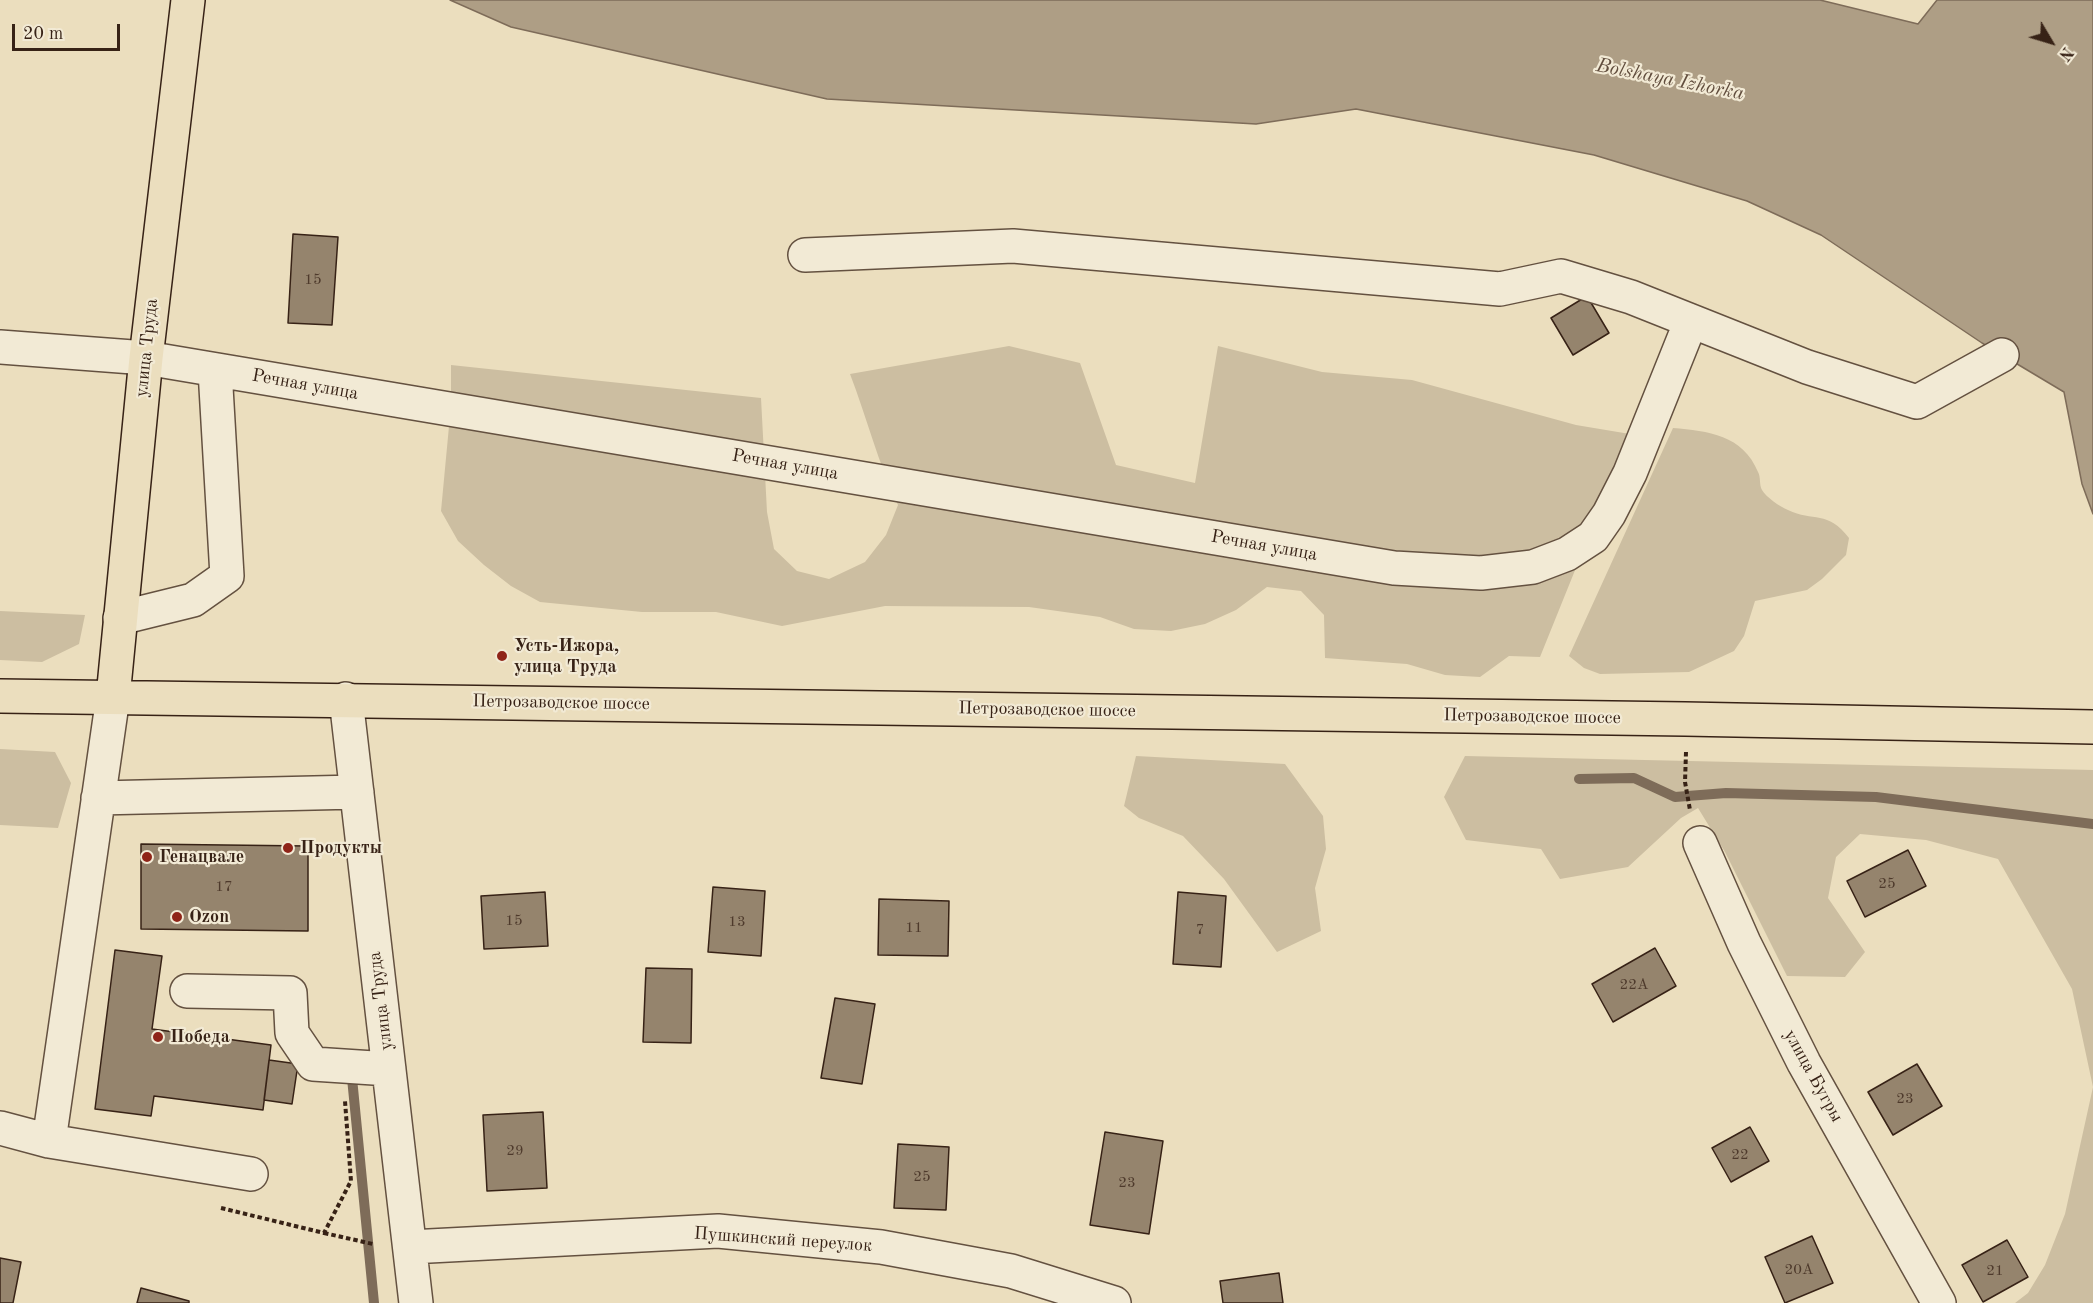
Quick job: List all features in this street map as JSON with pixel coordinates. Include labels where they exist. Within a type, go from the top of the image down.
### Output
[{"type":"main road","name":"улица Труда","points":[[113,697],[146,358],[188,0]]},
{"type":"main road","name":"Петрозаводское шоссе","points":[[0,696],[346,699],[2093,727]]},
{"type":"street","points":[[805,255],[1013,246],[1500,289],[1561,276],[1631,297],[1807,367],[1917,402],[2002,355]]},
{"type":"street","name":"Речная улица","points":[[0,347],[146,358],[1394,567],[1481,573],[1533,567],[1567,554],[1593,537],[1609,514],[1647,436],[1691,321]]},
{"type":"street","points":[[120,618],[193,600],[227,576],[215,370]]},
{"type":"street","points":[[49,1141],[113,697]]},
{"type":"street","name":"улица Труда","points":[[346,699],[389,1069],[395,1246],[416,1303]]},
{"type":"street","points":[[99,798],[357,792]]},
{"type":"street","name":"улица Бугры","points":[[1695,829],[1744,943],[1804,1063],[1939,1303]]},
{"type":"street","points":[[187,991],[290,993],[292,1033],[312,1064],[389,1069]]},
{"type":"street","points":[[0,1128],[49,1141],[251,1174]]},
{"type":"street","name":"Пушкинский переулок","points":[[395,1246],[718,1231],[892,1249],[1011,1271],[1114,1303]]},
{"type":"path","points":[[1685,782],[1695,829]]},
{"type":"path","points":[[324,1233],[352,1240],[395,1246]]},
{"type":"shaded area","points":[[1009,346],[1080,363],[1116,465],[1195,483],[1218,346],[1322,372],[1412,380],[1576,425],[1630,434],[1540,657],[1509,656],[1480,677],[1445,675],[1407,664],[1325,658],[1324,615],[1301,591],[1267,587],[1236,610],[1205,624],[1171,631],[1134,629],[1100,617],[1029,607],[885,606],[782,626],[716,612],[642,612],[540,602],[511,586],[484,565],[458,541],[441,511],[451,405],[451,365],[761,398],[767,512],[774,549],[797,571],[829,579],[865,562],[886,535],[898,505],[884,473],[850,374]]},
{"type":"shaded area","points":[[1673,428],[1711,433],[1734,443],[1751,460],[1759,474],[1762,490],[1770,499],[1797,514],[1827,520],[1841,529],[1849,538],[1846,555],[1822,579],[1807,590],[1755,601],[1744,636],[1734,651],[1689,672],[1600,674],[1584,668],[1569,656]]},
{"type":"shaded area","points":[[0,611],[85,615],[79,644],[42,662],[0,660]]},
{"type":"shaded area","points":[[0,749],[55,752],[71,783],[58,828],[0,825]]},
{"type":"shaded area","points":[[1136,756],[1285,764],[1323,816],[1326,849],[1315,888],[1321,931],[1277,952],[1224,879],[1183,836],[1139,818],[1124,806]]},
{"type":"shaded area","points":[[1465,756],[2093,770],[2093,1087],[2072,989],[1998,859],[1926,840],[1860,834],[1836,857],[1828,898],[1865,952],[1845,977],[1787,976],[1725,852],[1698,808],[1681,818],[1628,867],[1560,879],[1541,849],[1466,840],[1444,797]]},
{"type":"shaded area","points":[[2093,1087],[2093,1303],[2015,1303],[2028,1293],[2045,1265],[2065,1214]]},
{"type":"water","name":"Bolshaya Izhorka","points":[[450,0],[1820,0],[1918,24],[1937,0],[2093,0],[2093,514],[2082,484],[2064,392],[1982,343],[1821,235],[1747,201],[1594,155],[1356,109],[1256,124],[827,99],[511,27]]},
{"type":"building","points":[[293,234],[338,237],[332,325],[288,323]]},
{"type":"building","points":[[1587,296],[1609,333],[1573,355],[1551,318]]},
{"type":"building","points":[[141,844],[308,846],[308,931],[141,929]]},
{"type":"building","points":[[1908,850],[1926,886],[1865,917],[1847,881]]},
{"type":"building","points":[[713,887],[765,891],[761,956],[708,952]]},
{"type":"building","points":[[545,892],[548,946],[484,949],[481,896]]},
{"type":"building","points":[[1178,892],[1226,896],[1221,967],[1173,964]]},
{"type":"building","points":[[879,899],[949,901],[948,956],[878,955]]},
{"type":"building","points":[[1655,948],[1676,986],[1613,1022],[1592,984]]},
{"type":"building","name":"Победа","points":[[115,950],[162,956],[152,1029],[271,1045],[263,1110],[154,1096],[151,1116],[95,1109]]},
{"type":"building","points":[[646,968],[692,969],[691,1043],[643,1042]]},
{"type":"building","points":[[835,998],[875,1004],[862,1084],[821,1078]]},
{"type":"building","points":[[269,1060],[298,1064],[292,1104],[264,1100]]},
{"type":"building","points":[[1917,1064],[1942,1106],[1893,1135],[1868,1092]]},
{"type":"building","points":[[543,1112],[547,1188],[487,1191],[483,1115]]},
{"type":"building","points":[[1750,1127],[1769,1161],[1731,1182],[1712,1148]]},
{"type":"building","points":[[1105,1132],[1163,1141],[1149,1234],[1090,1225]]},
{"type":"building","points":[[898,1144],[949,1147],[946,1210],[894,1208]]},
{"type":"building","points":[[1812,1236],[1833,1283],[1785,1303],[1765,1257]]},
{"type":"building","points":[[2007,1240],[2028,1277],[1983,1302],[1962,1265]]},
{"type":"building","points":[[0,1258],[21,1262],[13,1303],[0,1303]]},
{"type":"building","points":[[1279,1273],[1283,1303],[1223,1303],[1220,1281]]},
{"type":"building","points":[[141,1288],[189,1301],[189,1303],[137,1303]]},
{"type":"waterway","points":[[1579,779],[1634,778],[1675,797],[1726,793],[1876,797],[2093,824]]},
{"type":"waterway","points":[[352,1078],[374,1303]]},
{"type":"place","name":"Усть-Ижора, улица Труда","points":[[502,656]]},
{"type":"place","name":"Продукты","points":[[288,848]]},
{"type":"place","name":"Генацвале","points":[[147,857]]},
{"type":"place","name":"Ozon","points":[[177,917]]},
{"type":"place","name":"Победа","points":[[158,1037]]}]
